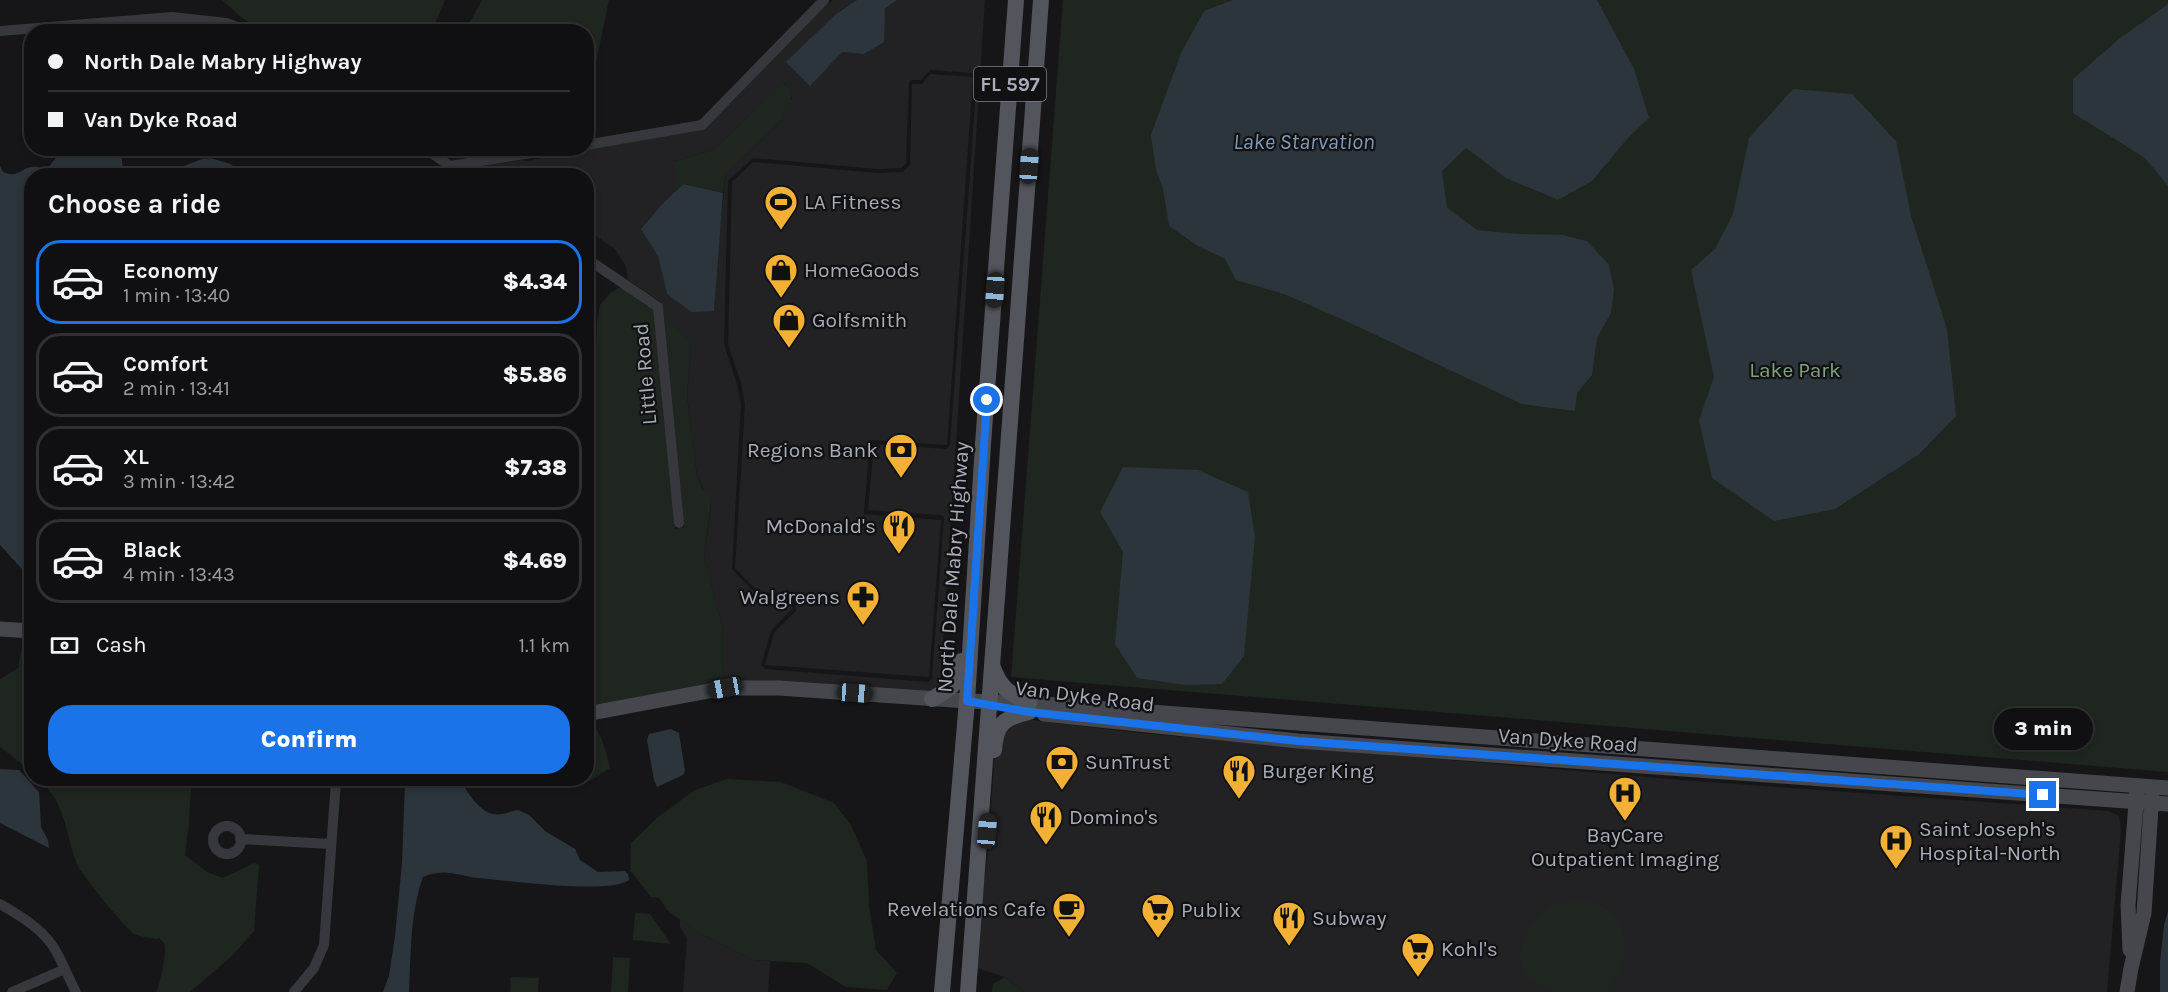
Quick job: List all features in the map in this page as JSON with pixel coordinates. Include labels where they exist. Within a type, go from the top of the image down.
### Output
[{"type":"main road","name":"North Dale Mabry Highway","points":[[942,992],[967,701],[983,444],[1016,0]]},
{"type":"main road","name":"FL 597","points":[[968,992],[1041,0]]},
{"type":"main road","points":[[932,699],[954,686],[961,670],[996,201],[1004,174],[1030,142]]},
{"type":"main road","points":[[1004,174],[1012,173],[1017,181],[1019,192],[1010,305],[1017,327]]},
{"type":"main road","points":[[0,629],[24,630]]},
{"type":"main road","points":[[973,914],[986,853],[997,730],[1011,716],[1029,708],[1003,688],[997,679],[992,663]]},
{"type":"main road","name":"Van Dyke Road","points":[[594,713],[725,688],[779,688],[988,703],[1298,741],[2168,804]]},
{"type":"main road","name":"Van Dyke Road","points":[[1029,708],[1497,738],[2153,787]]},
{"type":"main road","points":[[1298,741],[1305,735],[1318,734],[1427,740],[1497,738]]},
{"type":"main road","points":[[1904,786],[1910,781],[1932,778],[2008,784],[2080,781]]},
{"type":"main road","points":[[2127,992],[2131,968],[2128,905],[2144,802],[2153,787]]},
{"type":"main road","points":[[956,824],[961,842],[957,948],[970,960]]},
{"type":"street","points":[[594,144],[702,125],[820,1]]},
{"type":"street","points":[[86,24],[172,17],[229,24]]},
{"type":"street","points":[[0,31],[24,29]]},
{"type":"street","points":[[436,156],[453,168]]},
{"type":"street","points":[[450,166],[512,156]]},
{"type":"street","name":"Little Road","points":[[594,263],[658,307],[679,523]]},
{"type":"street","points":[[1676,769],[1677,752]]},
{"type":"street","points":[[294,992],[314,969],[324,945],[336,786]]},
{"type":"street","points":[[240,839],[332,844]]},
{"type":"street","points":[[0,904],[32,923],[41,932],[57,951],[76,992]]},
{"type":"street","points":[[12,992],[65,969]]},
{"type":"shaded area","points":[[833,0],[857,0],[836,14],[842,52],[864,54],[885,7],[897,0],[985,0],[940,688],[931,693],[723,683],[722,625],[704,558],[711,506],[697,476],[687,396],[691,343],[664,316],[661,302],[628,280],[626,266],[615,249],[594,235],[594,168],[471,168],[550,156],[594,156],[594,148],[702,130],[821,9]],"holes":[[[930,70],[973,73],[977,77],[950,445],[946,449],[874,444],[868,510],[944,517],[932,679],[928,682],[765,669],[761,665],[771,631],[792,609],[792,599],[757,595],[732,569],[741,404],[724,344],[728,181],[753,158],[877,169],[901,168],[906,163],[909,82],[921,80]],[[784,83],[792,98],[783,110],[783,119],[726,174],[717,254],[714,311],[667,294],[658,256],[665,201],[675,192],[675,161],[713,150]]]},
{"type":"shaded area","points":[[930,74],[973,77],[947,445],[870,440],[864,514],[941,520],[929,677],[765,665],[774,633],[796,611],[796,595],[758,592],[735,568],[745,404],[741,383],[728,344],[732,182],[753,162],[877,173],[903,172],[910,165],[912,84],[922,84]]},
{"type":"shaded area","points":[[1023,719],[1139,733],[1681,780],[2109,811],[2119,816],[2121,831],[2107,992],[1024,992],[1005,977],[973,967],[988,852],[995,747],[1003,729]]},
{"type":"shaded area","points":[[680,919],[696,931],[753,960],[770,961],[768,992],[683,992],[687,938],[680,927]]},
{"type":"green space","points":[[222,0],[445,0],[435,24],[252,24]]},
{"type":"green space","points":[[482,0],[609,0],[594,72],[594,24],[469,24]]},
{"type":"green space","name":"Lake Park","points":[[1063,0],[2168,0],[2168,772],[1011,677]]},
{"type":"green space","points":[[783,83],[792,92],[783,119],[726,174],[723,193],[685,184],[675,192],[675,161],[713,150]]},
{"type":"green space","points":[[621,287],[654,310],[675,529],[684,527],[664,316],[691,343],[687,396],[697,476],[703,490],[712,494],[704,558],[722,625],[723,683],[594,708],[594,426],[597,323],[600,305],[610,293]]},
{"type":"green space","points":[[24,640],[24,766],[0,747],[0,679],[18,668]]},
{"type":"green space","points":[[594,727],[605,748],[610,768],[594,778]]},
{"type":"green space","points":[[727,779],[781,782],[834,803],[851,825],[867,861],[869,905],[876,950],[897,973],[887,990],[846,987],[807,963],[753,960],[696,931],[667,910],[659,898],[651,897],[630,870],[631,843],[658,817],[695,790]]},
{"type":"green space","points":[[45,786],[191,787],[185,855],[207,872],[223,878],[254,863],[259,865],[254,931],[232,956],[190,992],[156,992],[164,962],[164,943],[159,938],[139,936],[130,931],[87,880],[73,854],[60,810]]},
{"type":"green space","points":[[1582,900],[1594,902],[1609,911],[1619,923],[1625,938],[1626,946],[1622,963],[1608,992],[1554,992],[1527,979],[1519,959],[1524,934],[1549,905]]},
{"type":"green space","points":[[635,913],[650,914],[671,944],[633,940]]},
{"type":"green space","points":[[613,957],[630,958],[628,992],[611,992]]},
{"type":"green space","points":[[511,977],[539,978],[538,992],[510,992]]},
{"type":"green space","points":[[1005,977],[1024,992],[992,992],[993,984]]},
{"type":"water","points":[[857,0],[897,0],[885,8],[884,42],[864,54],[842,52],[810,86],[786,62],[836,14]]},
{"type":"water","name":"Lake Starvation","points":[[1233,0],[1597,0],[1634,69],[1649,118],[1628,138],[1592,181],[1558,200],[1506,178],[1466,148],[1442,171],[1447,208],[1477,230],[1563,235],[1587,241],[1609,265],[1614,290],[1611,313],[1597,338],[1592,375],[1577,393],[1575,411],[1522,404],[1284,294],[1236,280],[1225,259],[1198,246],[1169,226],[1163,189],[1156,170],[1151,135],[1181,53],[1204,11]]},
{"type":"water","points":[[2168,4],[2168,186],[2145,158],[2073,113],[2073,79],[2119,39]]},
{"type":"water","points":[[1793,89],[1852,94],[1896,141],[1911,216],[1947,329],[1956,416],[1918,455],[1835,509],[1774,521],[1712,478],[1699,420],[1714,377],[1691,270],[1715,249],[1733,214],[1749,138]]},
{"type":"water","points":[[58,156],[122,156],[124,168],[48,168]]},
{"type":"water","points":[[210,158],[231,164],[235,168],[178,168]]},
{"type":"water","points":[[0,166],[3,172],[16,174],[24,170],[24,571],[0,545]]},
{"type":"water","points":[[684,184],[723,193],[714,311],[692,312],[667,294],[658,256],[641,229],[665,201]]},
{"type":"water","points":[[1123,467],[1198,470],[1248,492],[1255,537],[1244,656],[1222,684],[1186,685],[1137,678],[1115,644],[1123,552],[1100,512]]},
{"type":"water","points":[[671,729],[679,733],[685,771],[683,775],[657,787],[647,740],[649,734]]},
{"type":"water","points":[[0,769],[19,770],[24,776],[24,786],[34,786],[39,792],[41,827],[48,840],[49,848],[0,823]]},
{"type":"water","points":[[405,786],[464,786],[474,800],[488,812],[499,814],[518,810],[529,815],[545,831],[575,849],[580,860],[598,872],[625,871],[629,880],[618,884],[579,886],[477,878],[444,873],[423,877],[413,919],[409,992],[383,992],[389,976],[395,936],[402,863]]},
{"type":"water","points":[[2168,911],[2168,992],[2160,992],[2160,962]]},
{"type":"place","name":"LA Fitness","points":[[781,231]]},
{"type":"place","name":"HomeGoods","points":[[781,299]]},
{"type":"place","name":"Golfsmith","points":[[789,349]]},
{"type":"place","name":"Regions Bank","points":[[901,479]]},
{"type":"place","name":"McDonald's","points":[[899,555]]},
{"type":"place","name":"Walgreens","points":[[863,626]]},
{"type":"place","name":"SunTrust","points":[[1062,791]]},
{"type":"place","name":"Burger King","points":[[1239,800]]},
{"type":"place","name":"BayCare Outpatient Imaging","points":[[1625,822]]},
{"type":"place","name":"Domino's","points":[[1046,846]]},
{"type":"place","name":"Saint Joseph's Hospital-North","points":[[1896,870]]},
{"type":"place","name":"Revelations Cafe","points":[[1069,938]]},
{"type":"place","name":"Publix","points":[[1158,939]]},
{"type":"place","name":"Subway","points":[[1289,947]]},
{"type":"place","name":"Kohl's","points":[[1418,978]]},
{"type":"route","points":[[987,400],[967,701],[1029,712],[1298,741],[2043,795]]}]
